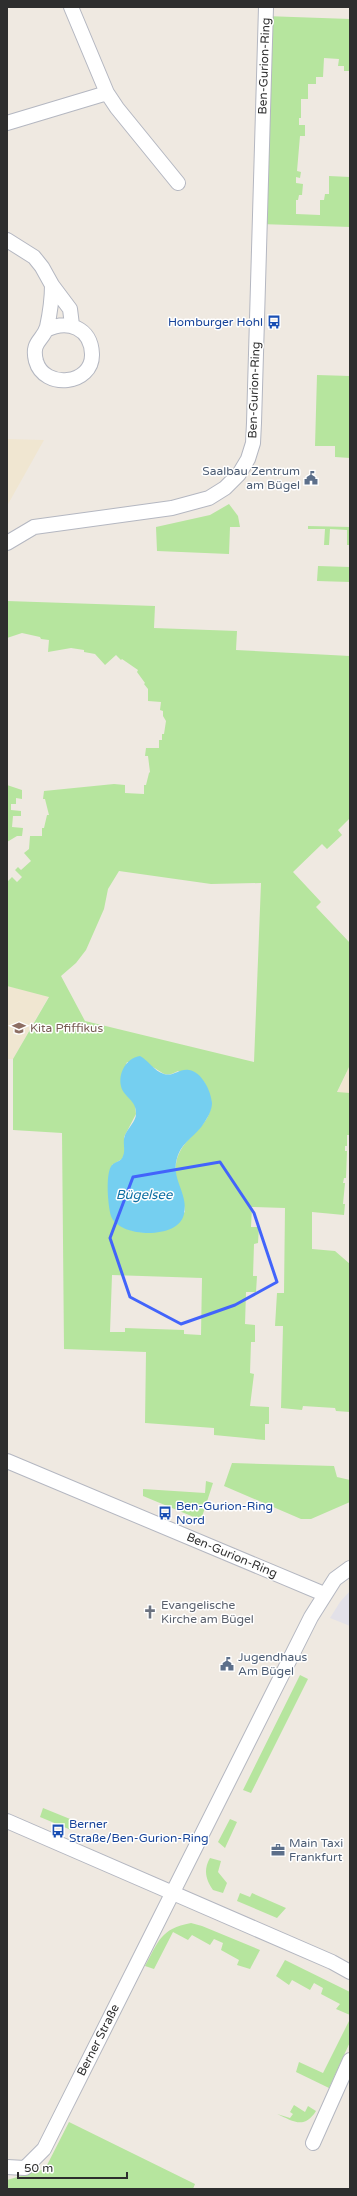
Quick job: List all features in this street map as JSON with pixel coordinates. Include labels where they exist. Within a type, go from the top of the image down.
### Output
[{"type":"street","points":[[71,7],[107,93],[178,184]]},
{"type":"street","name":"Ben-Gurion-Ring","points":[[7,543],[34,527],[172,508],[209,498],[225,488],[239,474],[248,459],[253,443],[254,423],[266,7]]},
{"type":"street","points":[[7,123],[107,93]]},
{"type":"street","points":[[7,240],[34,258],[42,266],[52,285],[70,309],[72,325]]},
{"type":"street","points":[[46,330],[52,285]]},
{"type":"street","points":[[56,325],[72,325],[80,329],[88,337],[92,346],[92,357],[88,367],[81,375],[71,380],[62,381],[47,376],[36,362],[35,351],[38,340],[46,330],[56,325]]},
{"type":"street","name":"Ben-Gurion-Ring","points":[[7,1461],[324,1594]]},
{"type":"street","points":[[172,1892],[247,1740],[324,1594],[335,1579],[350,1568]]},
{"type":"street","points":[[7,1822],[172,1892],[332,1962],[350,1972]]},
{"type":"street","name":"Berner Straße","points":[[7,2167],[25,2168],[44,2148],[172,1892]]},
{"type":"street","points":[[313,2143],[350,2060]]},
{"type":"highlighted area","points":[[220,1162],[254,1213],[277,1282],[235,1305],[181,1324],[130,1297],[110,1238],[133,1177]]},
{"type":"shaded area","points":[[7,439],[44,440],[7,506]]},
{"type":"shaded area","name":"Kita Pfiffikus","points":[[7,986],[49,996],[13,1059],[7,1059]]},
{"type":"shaded area","points":[[350,1065],[350,1093],[337,1093]]},
{"type":"shaded area","points":[[350,1591],[350,1626],[330,1618],[340,1602]]},
{"type":"green space","points":[[265,16],[350,19],[350,71],[344,71],[344,66],[338,66],[339,59],[324,58],[323,77],[316,77],[316,84],[308,84],[308,99],[301,99],[301,118],[299,118],[299,125],[305,125],[305,136],[300,136],[297,171],[301,172],[300,178],[296,177],[296,183],[303,184],[302,195],[299,195],[298,200],[296,200],[296,214],[320,215],[320,200],[324,200],[325,194],[329,194],[329,176],[350,177],[350,227],[260,224]]},
{"type":"green space","points":[[317,375],[350,376],[350,458],[335,457],[335,446],[315,446]]},
{"type":"green space","points":[[229,504],[238,516],[240,527],[230,527],[229,554],[157,551],[156,527],[210,515]]},
{"type":"green space","points":[[308,526],[350,527],[350,545],[347,545],[347,530],[330,529],[329,545],[324,545],[325,529],[308,529]]},
{"type":"green space","points":[[318,566],[350,567],[350,582],[317,581]]},
{"type":"green space","points":[[7,601],[155,606],[154,628],[237,631],[236,650],[350,656],[350,818],[338,830],[342,835],[327,849],[322,844],[293,872],[321,902],[316,907],[350,943],[350,1065],[337,1092],[350,1093],[350,1135],[347,1135],[347,1146],[345,1146],[345,1151],[347,1151],[346,1178],[344,1178],[343,1183],[345,1183],[343,1204],[345,1204],[344,1215],[312,1212],[312,1249],[335,1251],[350,1264],[350,1412],[336,1411],[335,1408],[303,1406],[302,1410],[281,1408],[283,1326],[275,1326],[277,1293],[284,1293],[285,1208],[252,1207],[251,1227],[259,1227],[258,1243],[254,1244],[253,1276],[257,1276],[256,1292],[246,1292],[245,1324],[255,1325],[255,1342],[251,1342],[250,1373],[254,1374],[250,1406],[269,1407],[269,1424],[265,1424],[265,1440],[214,1435],[214,1428],[145,1423],[146,1352],[64,1349],[62,1133],[13,1130],[13,1059],[49,997],[7,986],[7,882],[12,877],[17,882],[22,877],[15,870],[18,867],[21,870],[31,861],[24,853],[29,849],[30,836],[42,836],[42,828],[44,828],[47,815],[49,815],[45,799],[43,799],[44,791],[114,784],[125,785],[125,793],[144,794],[144,785],[146,785],[150,772],[148,756],[145,756],[146,748],[159,748],[159,740],[162,740],[162,734],[164,734],[166,721],[163,716],[163,711],[160,710],[161,702],[148,701],[148,689],[137,672],[138,670],[122,659],[121,660],[116,655],[105,665],[95,654],[84,652],[84,650],[71,648],[48,652],[49,640],[41,639],[40,637],[22,633],[7,638]],"holes":[[[119,871],[211,884],[261,883],[254,1062],[85,1021],[61,976],[76,963],[86,950],[104,909],[108,889]],[[127,1062],[153,1067],[165,1074],[178,1071],[204,1082],[210,1097],[210,1108],[207,1118],[186,1143],[180,1152],[176,1164],[175,1170],[177,1182],[185,1212],[164,1227],[152,1232],[137,1232],[127,1229],[112,1165],[122,1159],[125,1153],[124,1137],[136,1114],[135,1104],[124,1092],[121,1078]],[[112,1275],[202,1278],[201,1335],[184,1334],[184,1330],[125,1328],[125,1332],[110,1332]]]},
{"type":"green space","points":[[7,785],[22,790],[22,799],[16,798],[16,804],[11,804],[11,810],[21,811],[21,816],[13,816],[12,827],[23,828],[22,836],[17,836],[7,842]]},
{"type":"green space","points":[[232,1463],[334,1466],[337,1477],[350,1480],[350,1502],[311,1519],[301,1519],[224,1486]]},
{"type":"green space","points":[[206,1481],[213,1483],[201,1520],[143,1496],[143,1489],[205,1493]]},
{"type":"green space","points":[[300,1675],[308,1679],[251,1793],[243,1790]]},
{"type":"green space","points":[[43,1808],[75,1821],[71,1830],[40,1817]]},
{"type":"green space","points":[[230,1819],[237,1822],[225,1848],[218,1842]]},
{"type":"green space","points":[[210,1858],[221,1861],[218,1872],[227,1883],[223,1893],[213,1890],[207,1879],[206,1871]]},
{"type":"green space","points":[[240,1893],[250,1897],[252,1893],[286,1908],[277,1918],[237,1901]]},
{"type":"green space","points":[[191,1923],[202,1926],[260,1950],[250,1969],[237,1965],[239,1960],[221,1950],[223,1943],[214,1939],[210,1945],[192,1935],[188,1940],[173,1932],[154,1969],[145,1966],[162,1937],[173,1929]]},
{"type":"green space","points":[[285,1960],[350,1992],[350,2015],[336,2009],[340,2004],[321,1994],[323,1988],[314,1983],[310,1990],[292,1980],[289,1985],[276,1976]]},
{"type":"green space","points":[[350,2019],[350,2042],[329,2088],[296,2072],[299,2062],[323,2073]]},
{"type":"green space","points":[[294,2105],[305,2112],[308,2106],[316,2111],[312,2117],[303,2122],[293,2121],[277,2114],[290,2118],[293,2114],[290,2112]]},
{"type":"green space","points":[[69,2122],[195,2184],[193,2189],[7,2189],[7,2180],[45,2169]]},
{"type":"water","name":"Bügelsee","points":[[140,1056],[160,1073],[167,1075],[183,1070],[189,1070],[198,1074],[208,1088],[212,1103],[211,1111],[204,1123],[183,1146],[178,1155],[176,1171],[184,1199],[184,1214],[180,1222],[172,1228],[161,1232],[136,1232],[125,1229],[116,1223],[111,1216],[109,1205],[108,1175],[112,1165],[120,1160],[124,1154],[125,1135],[135,1119],[136,1114],[134,1105],[122,1090],[120,1081],[122,1071],[127,1063],[135,1057]]},
{"type":"place","name":"Homburger Hohl","points":[[274,322]]},
{"type":"place","name":"Saalbau Zentrum am Bügel","points":[[311,478]]},
{"type":"place","name":"Kita Pfiffikus","points":[[19,1028]]},
{"type":"place","name":"Ben-Gurion-Ring Nord","points":[[165,1513]]},
{"type":"place","name":"Evangelische Kirche am Bügel","points":[[150,1612]]},
{"type":"place","name":"Jugendhaus Am Bügel","points":[[227,1664]]},
{"type":"place","name":"Berner Straße/Ben-Gurion-Ring","points":[[58,1831]]},
{"type":"place","name":"Main Taxi Frankfurt","points":[[278,1850]]}]
